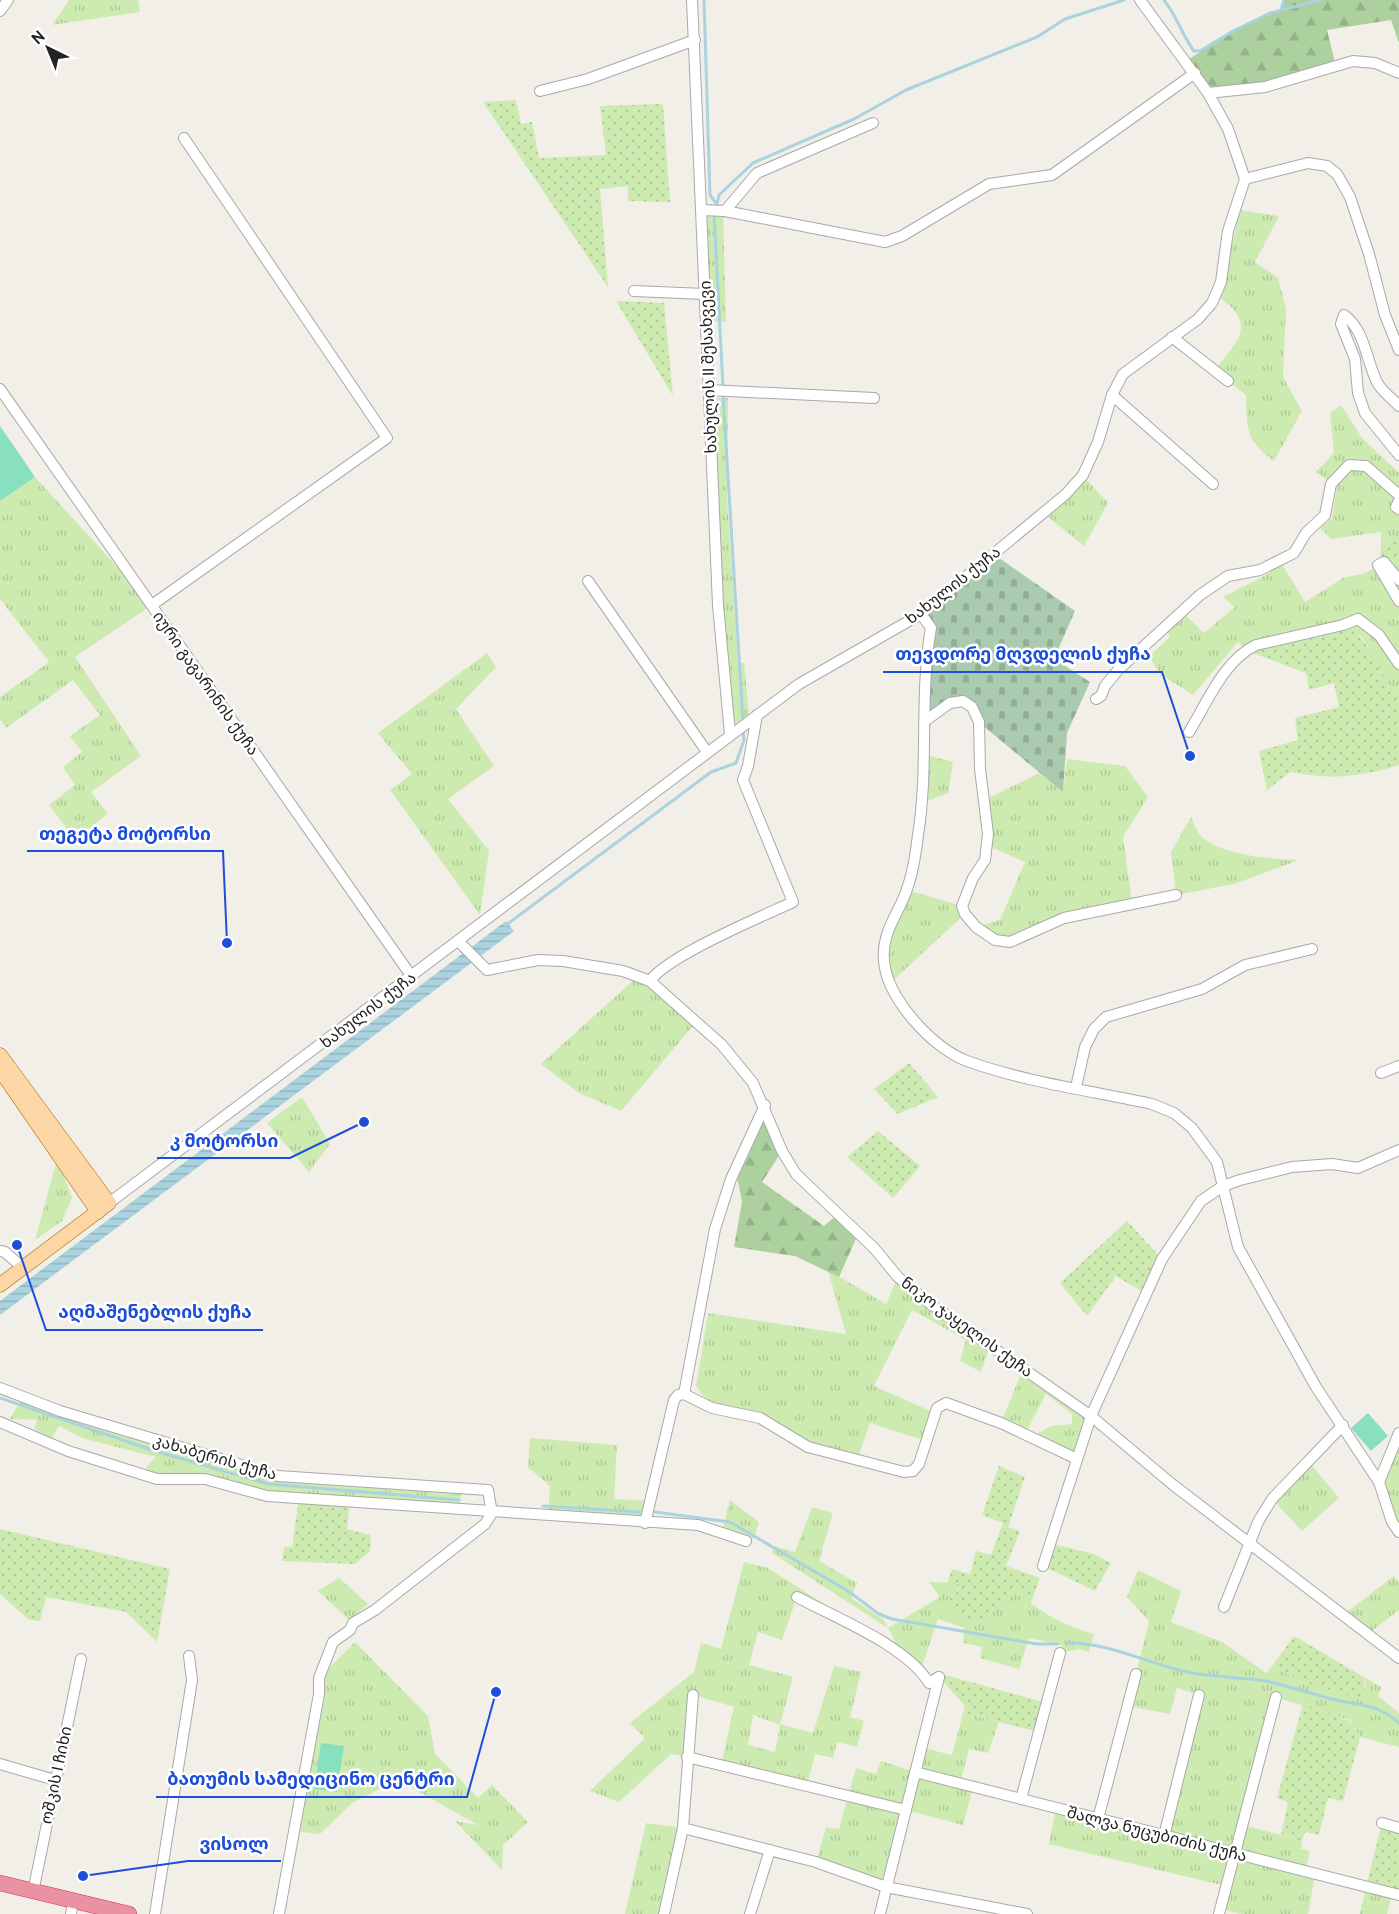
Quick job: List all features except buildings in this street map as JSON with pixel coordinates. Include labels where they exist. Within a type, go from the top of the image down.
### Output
[{"type":"highway","points":[[0,1883],[33,1892],[72,1908],[129,1914]]},
{"type":"main road","points":[[0,1054],[4,1069],[98,1212]]},
{"type":"main road","points":[[4,1069],[110,1203]]},
{"type":"main road","name":"ხახულის ქუჩა","points":[[0,1285],[110,1203]]},
{"type":"street","points":[[0,11],[8,0]]},
{"type":"street","name":"ხახულის II შესახვევი","points":[[692,0],[705,294],[720,390],[718,605],[732,733]]},
{"type":"street","points":[[1141,2],[1208,93],[1228,129],[1245,178],[1308,163],[1327,166],[1337,174],[1350,197],[1369,254],[1385,315],[1399,350]]},
{"type":"street","points":[[540,90],[588,79],[695,40]]},
{"type":"street","points":[[1208,93],[1264,87],[1353,61],[1375,63],[1399,73]]},
{"type":"street","points":[[702,210],[724,211],[885,242],[902,236],[989,184],[1052,175],[1195,73]]},
{"type":"street","points":[[724,211],[758,172],[873,123]]},
{"type":"street","points":[[152,605],[387,438],[184,138]]},
{"type":"street","name":"ხახულის ქუჩა","points":[[110,1203],[799,684],[921,614],[1066,494],[1083,475],[1098,442],[1112,395],[1123,374],[1198,319],[1212,303],[1221,282],[1228,231],[1245,178]]},
{"type":"street","points":[[634,291],[705,294]]},
{"type":"street","points":[[1399,406],[1377,384],[1360,336],[1352,321],[1344,315],[1341,324],[1355,359],[1358,393],[1365,413],[1399,456]]},
{"type":"street","points":[[1172,337],[1228,381]]},
{"type":"street","name":"იური გაგარინის ქუჩა","points":[[0,389],[412,977]]},
{"type":"street","points":[[720,390],[874,398]]},
{"type":"street","points":[[1112,395],[1213,484]]},
{"type":"street","points":[[1096,699],[1101,696],[1105,686],[1118,670],[1200,595],[1228,576],[1260,570],[1294,553],[1306,533],[1325,515],[1331,484],[1349,465],[1366,466],[1399,495]]},
{"type":"street","points":[[1399,501],[1396,507],[1399,509]]},
{"type":"street","points":[[1399,580],[1384,562],[1378,565],[1399,601]]},
{"type":"street","points":[[588,581],[707,752]]},
{"type":"street","points":[[921,614],[931,628],[927,651],[922,754],[923,803],[907,890],[887,930],[883,959],[888,986],[919,1026],[942,1047],[965,1061],[1152,1104],[1174,1113],[1192,1128],[1217,1162],[1238,1247],[1316,1387],[1379,1482],[1392,1522],[1399,1532]]},
{"type":"street","points":[[1189,732],[1227,671],[1244,651],[1256,645],[1343,625],[1358,619],[1379,635],[1399,664]]},
{"type":"street","points":[[925,721],[950,703],[963,701],[972,707],[979,722],[980,768],[988,834],[985,860],[973,878],[962,906],[965,914],[976,927],[994,940],[1010,942],[1064,918],[1176,895]]},
{"type":"street","points":[[650,981],[655,974],[676,960],[794,902],[743,780],[748,766],[754,717]]},
{"type":"street","name":"ნიკო ჯაყელის ქუჩა","points":[[459,942],[487,970],[538,960],[563,961],[613,969],[650,981],[722,1045],[753,1083],[765,1105],[782,1151],[796,1174],[874,1248],[898,1277],[919,1296],[1091,1416],[1172,1484],[1399,1658]]},
{"type":"street","points":[[1077,1087],[1085,1047],[1094,1029],[1106,1017],[1202,989],[1245,965],[1312,949]]},
{"type":"street","points":[[1381,1073],[1399,1066]]},
{"type":"street","points":[[684,1394],[715,1229],[731,1179],[765,1105]]},
{"type":"street","points":[[1043,1566],[1091,1416],[1162,1259],[1201,1201],[1223,1186],[1292,1167],[1332,1164],[1358,1168],[1399,1150]]},
{"type":"street","points":[[0,1251],[5,1252],[23,1268]]},
{"type":"street","name":"კახაბერის ქუჩა","points":[[0,1388],[60,1411],[278,1476],[488,1490],[492,1513],[391,1503],[267,1496],[205,1479],[157,1479],[68,1451],[0,1422]]},
{"type":"street","points":[[645,1523],[674,1400],[678,1395],[684,1394],[712,1408],[760,1418],[808,1447],[904,1472],[913,1471],[919,1464],[937,1408],[946,1403],[1001,1423],[1077,1459]]},
{"type":"street","points":[[1224,1606],[1250,1543],[1272,1499],[1343,1425]]},
{"type":"street","points":[[1379,1482],[1399,1433]]},
{"type":"street","points":[[279,1914],[317,1706],[319,1678],[333,1642],[350,1630],[353,1623],[375,1610],[485,1524],[492,1513],[698,1525],[746,1541]]},
{"type":"street","points":[[797,1597],[902,1654],[921,1669],[929,1683],[939,1677],[880,1914]]},
{"type":"street","points":[[1021,1800],[1060,1653]]},
{"type":"street","points":[[155,1914],[192,1680],[189,1656]]},
{"type":"street","name":"ოშკის I ჩიხი","points":[[33,1892],[81,1659]]},
{"type":"street","points":[[1098,1819],[1136,1674]]},
{"type":"street","points":[[664,1914],[683,1828],[693,1695]]},
{"type":"street","points":[[1164,1836],[1199,1695]]},
{"type":"street","points":[[1220,1914],[1276,1697]]},
{"type":"street","points":[[687,1757],[906,1810]]},
{"type":"street","points":[[0,1764],[55,1780]]},
{"type":"street","name":"შალვა ნუცუბიძის ქუჩა","points":[[915,1772],[1399,1895]]},
{"type":"street","points":[[1382,1823],[1399,1828]]},
{"type":"street","points":[[683,1828],[816,1862],[886,1887],[1027,1914]]},
{"type":"street","points":[[750,1914],[770,1850]]},
{"type":"green space","points":[[69,0],[138,0],[140,12],[52,25]]},
{"type":"green space","points":[[1283,0],[1399,0],[1399,43],[1391,20],[1327,30],[1336,66],[1265,87],[1208,93],[1186,61],[1233,31],[1280,10]]},
{"type":"green space","points":[[516,100],[521,124],[532,122],[539,158],[606,155],[600,106],[663,104],[670,202],[628,201],[628,186],[600,189],[608,287],[483,102]]},
{"type":"green space","points":[[702,210],[723,211],[726,322],[706,321]]},
{"type":"green space","points":[[1240,210],[1279,216],[1255,262],[1278,278],[1286,309],[1283,377],[1302,411],[1274,461],[1258,447],[1250,433],[1246,395],[1215,370],[1240,333],[1241,325],[1238,317],[1232,308],[1220,298]]},
{"type":"green space","points":[[616,301],[664,303],[673,396]]},
{"type":"green space","points":[[713,398],[728,398],[727,497],[738,663],[744,663],[749,715],[734,724],[718,603]]},
{"type":"green space","points":[[1341,405],[1362,438],[1399,473],[1399,540],[1381,545],[1381,532],[1331,539],[1320,528],[1332,518],[1337,487],[1316,472],[1334,453],[1330,413]]},
{"type":"green space","points":[[0,426],[35,477],[0,501]]},
{"type":"green space","points":[[35,477],[152,605],[75,657],[141,756],[91,792],[108,814],[75,839],[49,805],[75,785],[63,767],[82,752],[70,736],[100,715],[73,680],[6,728],[0,719],[0,697],[49,662],[0,599],[0,501]]},
{"type":"green space","points":[[1086,479],[1108,503],[1084,546],[1048,517]]},
{"type":"green space","points":[[1399,540],[1399,571],[1389,560],[1380,558],[1381,545]]},
{"type":"green space","points":[[999,558],[1075,611],[1054,659],[1090,682],[1067,733],[1063,792],[982,725],[978,706],[964,697],[930,714],[930,670],[934,626],[928,614]]},
{"type":"green space","points":[[1389,560],[1399,571],[1399,694],[1387,682],[1361,636],[1332,632],[1250,652],[1238,642],[1193,695],[1160,674],[1149,656],[1170,637],[1164,627],[1182,612],[1204,633],[1235,607],[1223,597],[1268,574],[1280,561],[1305,602],[1343,578],[1365,573]]},
{"type":"green space","points":[[1350,630],[1366,644],[1385,679],[1399,694],[1399,765],[1345,776],[1319,776],[1290,772],[1267,790],[1259,751],[1298,740],[1295,718],[1339,707],[1334,683],[1309,690],[1306,673],[1250,652]]},
{"type":"green space","points":[[487,653],[496,667],[456,709],[494,766],[448,799],[489,851],[480,915],[390,790],[412,774],[378,733]]},
{"type":"green space","points":[[922,754],[953,762],[948,793],[923,803]]},
{"type":"green space","points":[[1067,759],[1125,766],[1148,797],[1123,837],[1132,903],[1064,918],[1010,942],[976,927],[1000,920],[1025,862],[987,845],[984,800],[1040,773],[1063,791]]},
{"type":"green space","points":[[1191,817],[1200,835],[1223,848],[1249,855],[1299,860],[1234,884],[1176,895],[1171,852]]},
{"type":"green space","points":[[907,890],[962,906],[965,914],[888,985],[887,930]]},
{"type":"green space","points":[[638,976],[697,1021],[621,1111],[579,1093],[541,1064]]},
{"type":"green space","points":[[909,1063],[938,1097],[898,1114],[874,1089]]},
{"type":"green space","points":[[302,1097],[330,1144],[309,1172],[267,1123]]},
{"type":"green space","points":[[765,1105],[782,1151],[762,1182],[824,1226],[838,1214],[859,1232],[839,1277],[795,1256],[734,1247],[742,1202],[737,1176],[727,1173]]},
{"type":"green space","points":[[878,1131],[920,1166],[893,1198],[847,1157]]},
{"type":"green space","points":[[56,1163],[72,1198],[62,1221],[35,1240]]},
{"type":"green space","points":[[1127,1221],[1162,1259],[1146,1294],[1116,1276],[1087,1316],[1060,1283]]},
{"type":"green space","points":[[828,1270],[886,1304],[898,1277],[990,1346],[981,1372],[960,1361],[966,1340],[912,1310],[874,1386],[935,1413],[926,1441],[870,1423],[857,1460],[808,1447],[780,1427],[712,1408],[696,1386],[708,1313],[846,1334]]},
{"type":"green space","points":[[1023,1369],[1091,1416],[1077,1459],[1031,1437],[1051,1426],[1072,1424],[1072,1414],[1046,1394],[1025,1434],[1001,1423]]},
{"type":"green space","points":[[21,1399],[88,1424],[283,1482],[461,1494],[460,1505],[265,1492],[209,1474],[151,1474],[146,1467],[156,1457],[85,1439],[59,1426],[52,1438],[34,1429],[37,1420],[10,1419]]},
{"type":"green space","points":[[1368,1413],[1388,1436],[1371,1451],[1351,1428]]},
{"type":"green space","points":[[1399,1433],[1399,1532],[1377,1479]]},
{"type":"green space","points":[[530,1438],[617,1445],[614,1499],[650,1501],[645,1523],[548,1516],[550,1486],[528,1467]]},
{"type":"green space","points":[[1308,1461],[1339,1498],[1302,1531],[1272,1499]]},
{"type":"green space","points":[[999,1466],[1025,1477],[1008,1527],[1020,1531],[1006,1566],[1040,1578],[1030,1605],[1018,1591],[985,1619],[974,1622],[956,1614],[948,1599],[955,1594],[960,1584],[947,1584],[952,1569],[970,1574],[976,1551],[991,1555],[1003,1523],[982,1515]]},
{"type":"green space","points":[[299,1498],[350,1501],[347,1529],[371,1535],[370,1551],[355,1564],[282,1561],[284,1547],[292,1547]]},
{"type":"green space","points":[[730,1500],[759,1522],[754,1538],[746,1541],[722,1532]]},
{"type":"green space","points":[[812,1507],[833,1513],[819,1561],[857,1583],[851,1598],[883,1619],[888,1628],[772,1553],[774,1546],[795,1552]]},
{"type":"green space","points":[[0,1529],[170,1569],[157,1642],[126,1612],[46,1597],[40,1621],[29,1620],[0,1594]]},
{"type":"green space","points":[[1050,1543],[1093,1554],[1111,1563],[1095,1591],[1043,1566]]},
{"type":"green space","points":[[744,1562],[768,1568],[901,1653],[888,1628],[940,1597],[929,1582],[960,1583],[955,1594],[948,1599],[985,1619],[1018,1590],[1025,1598],[1052,1617],[1094,1634],[1089,1652],[1078,1649],[1060,1653],[1062,1645],[1029,1638],[1019,1669],[980,1658],[982,1647],[963,1643],[964,1628],[938,1619],[921,1669],[797,1597],[782,1640],[758,1632],[749,1665],[793,1677],[780,1724],[813,1733],[834,1666],[861,1672],[850,1717],[864,1721],[857,1747],[837,1742],[833,1758],[815,1754],[807,1786],[721,1765],[734,1707],[694,1695],[687,1757],[671,1754],[619,1802],[590,1791],[645,1738],[630,1723],[694,1672],[701,1643],[721,1649]],"holes":[[[753,1715],[780,1725],[775,1752],[748,1745]]]},
{"type":"green space","points":[[1138,1570],[1181,1591],[1171,1622],[1224,1643],[1266,1673],[1276,1669],[1361,1699],[1366,1686],[1364,1677],[1381,1687],[1378,1696],[1399,1713],[1399,1747],[1360,1737],[1350,1720],[1276,1697],[1243,1825],[1302,1841],[1301,1849],[1310,1851],[1305,1872],[1315,1875],[1308,1914],[1241,1914],[1221,1909],[1226,1886],[1049,1844],[1056,1808],[1163,1836],[1199,1695],[1177,1688],[1170,1714],[1128,1706],[1149,1621],[1127,1597]]},
{"type":"green space","points":[[1394,1576],[1399,1583],[1399,1610],[1368,1634],[1343,1615]]},
{"type":"green space","points":[[339,1578],[368,1604],[349,1620],[318,1591]]},
{"type":"green space","points":[[1294,1636],[1364,1677],[1365,1696],[1361,1699],[1306,1683],[1276,1669],[1267,1673]]},
{"type":"green space","points":[[355,1642],[428,1716],[435,1754],[478,1798],[492,1785],[528,1822],[503,1845],[502,1870],[455,1821],[478,1825],[398,1780],[352,1803],[320,1834],[295,1831],[319,1678]]},
{"type":"green space","points":[[949,1676],[1047,1703],[1039,1732],[963,1713],[965,1706],[939,1677]]},
{"type":"green space","points":[[1303,1704],[1350,1721],[1360,1737],[1343,1801],[1328,1798],[1319,1835],[1305,1832],[1302,1841],[1281,1835],[1288,1802],[1277,1798]]},
{"type":"green space","points":[[963,1713],[999,1722],[988,1753],[969,1749],[960,1784],[973,1787],[963,1825],[906,1810],[886,1887],[816,1862],[826,1827],[839,1829],[856,1768],[876,1774],[881,1761],[915,1772],[920,1747],[952,1755]]},
{"type":"green space","points":[[321,1743],[344,1746],[337,1792],[314,1789]]},
{"type":"green space","points":[[646,1823],[683,1828],[664,1914],[625,1914]]},
{"type":"green space","points":[[1382,1823],[1399,1828],[1399,1895],[1366,1887]]},
{"type":"green space","points":[[1366,1887],[1392,1894],[1387,1914],[1360,1914]]},
{"type":"water","points":[[506,921],[514,931],[0,1315],[0,1301]]},
{"type":"waterway","points":[[704,0],[710,195],[716,203]]},
{"type":"waterway","points":[[716,208],[719,195],[753,163],[854,119],[906,90],[1037,37],[1065,19],[1124,0]]},
{"type":"waterway","points":[[1164,0],[1194,51],[1200,51],[1233,31],[1270,13],[1321,0]]},
{"type":"waterway","points":[[1281,10],[1284,0]]},
{"type":"waterway","points":[[714,214],[723,387]]},
{"type":"waterway","points":[[723,394],[743,722]]},
{"type":"waterway","points":[[506,925],[711,772],[736,763],[744,740],[743,729]]},
{"type":"waterway","points":[[0,1398],[155,1451],[268,1484],[459,1500]]},
{"type":"waterway","points":[[543,1506],[640,1512]]},
{"type":"waterway","points":[[655,1512],[730,1522],[848,1591],[879,1614],[892,1619],[1037,1644],[1058,1644]]},
{"type":"waterway","points":[[1067,1643],[1110,1649],[1190,1673],[1274,1683],[1377,1709],[1399,1723]]},
{"type":"place","name":"თევდორე მღვდელის ქუჩა","points":[[1190,756]]},
{"type":"place","name":"თეგეტა მოტორსი","points":[[227,943]]},
{"type":"place","name":"კ მოტორსი","points":[[364,1122]]},
{"type":"place","name":"აღმაშენებლის ქუჩა","points":[[17,1245]]},
{"type":"place","name":"ბათუმის სამედიცინო ცენტრი","points":[[496,1692]]},
{"type":"place","name":"ვისოლ","points":[[83,1876]]}]
